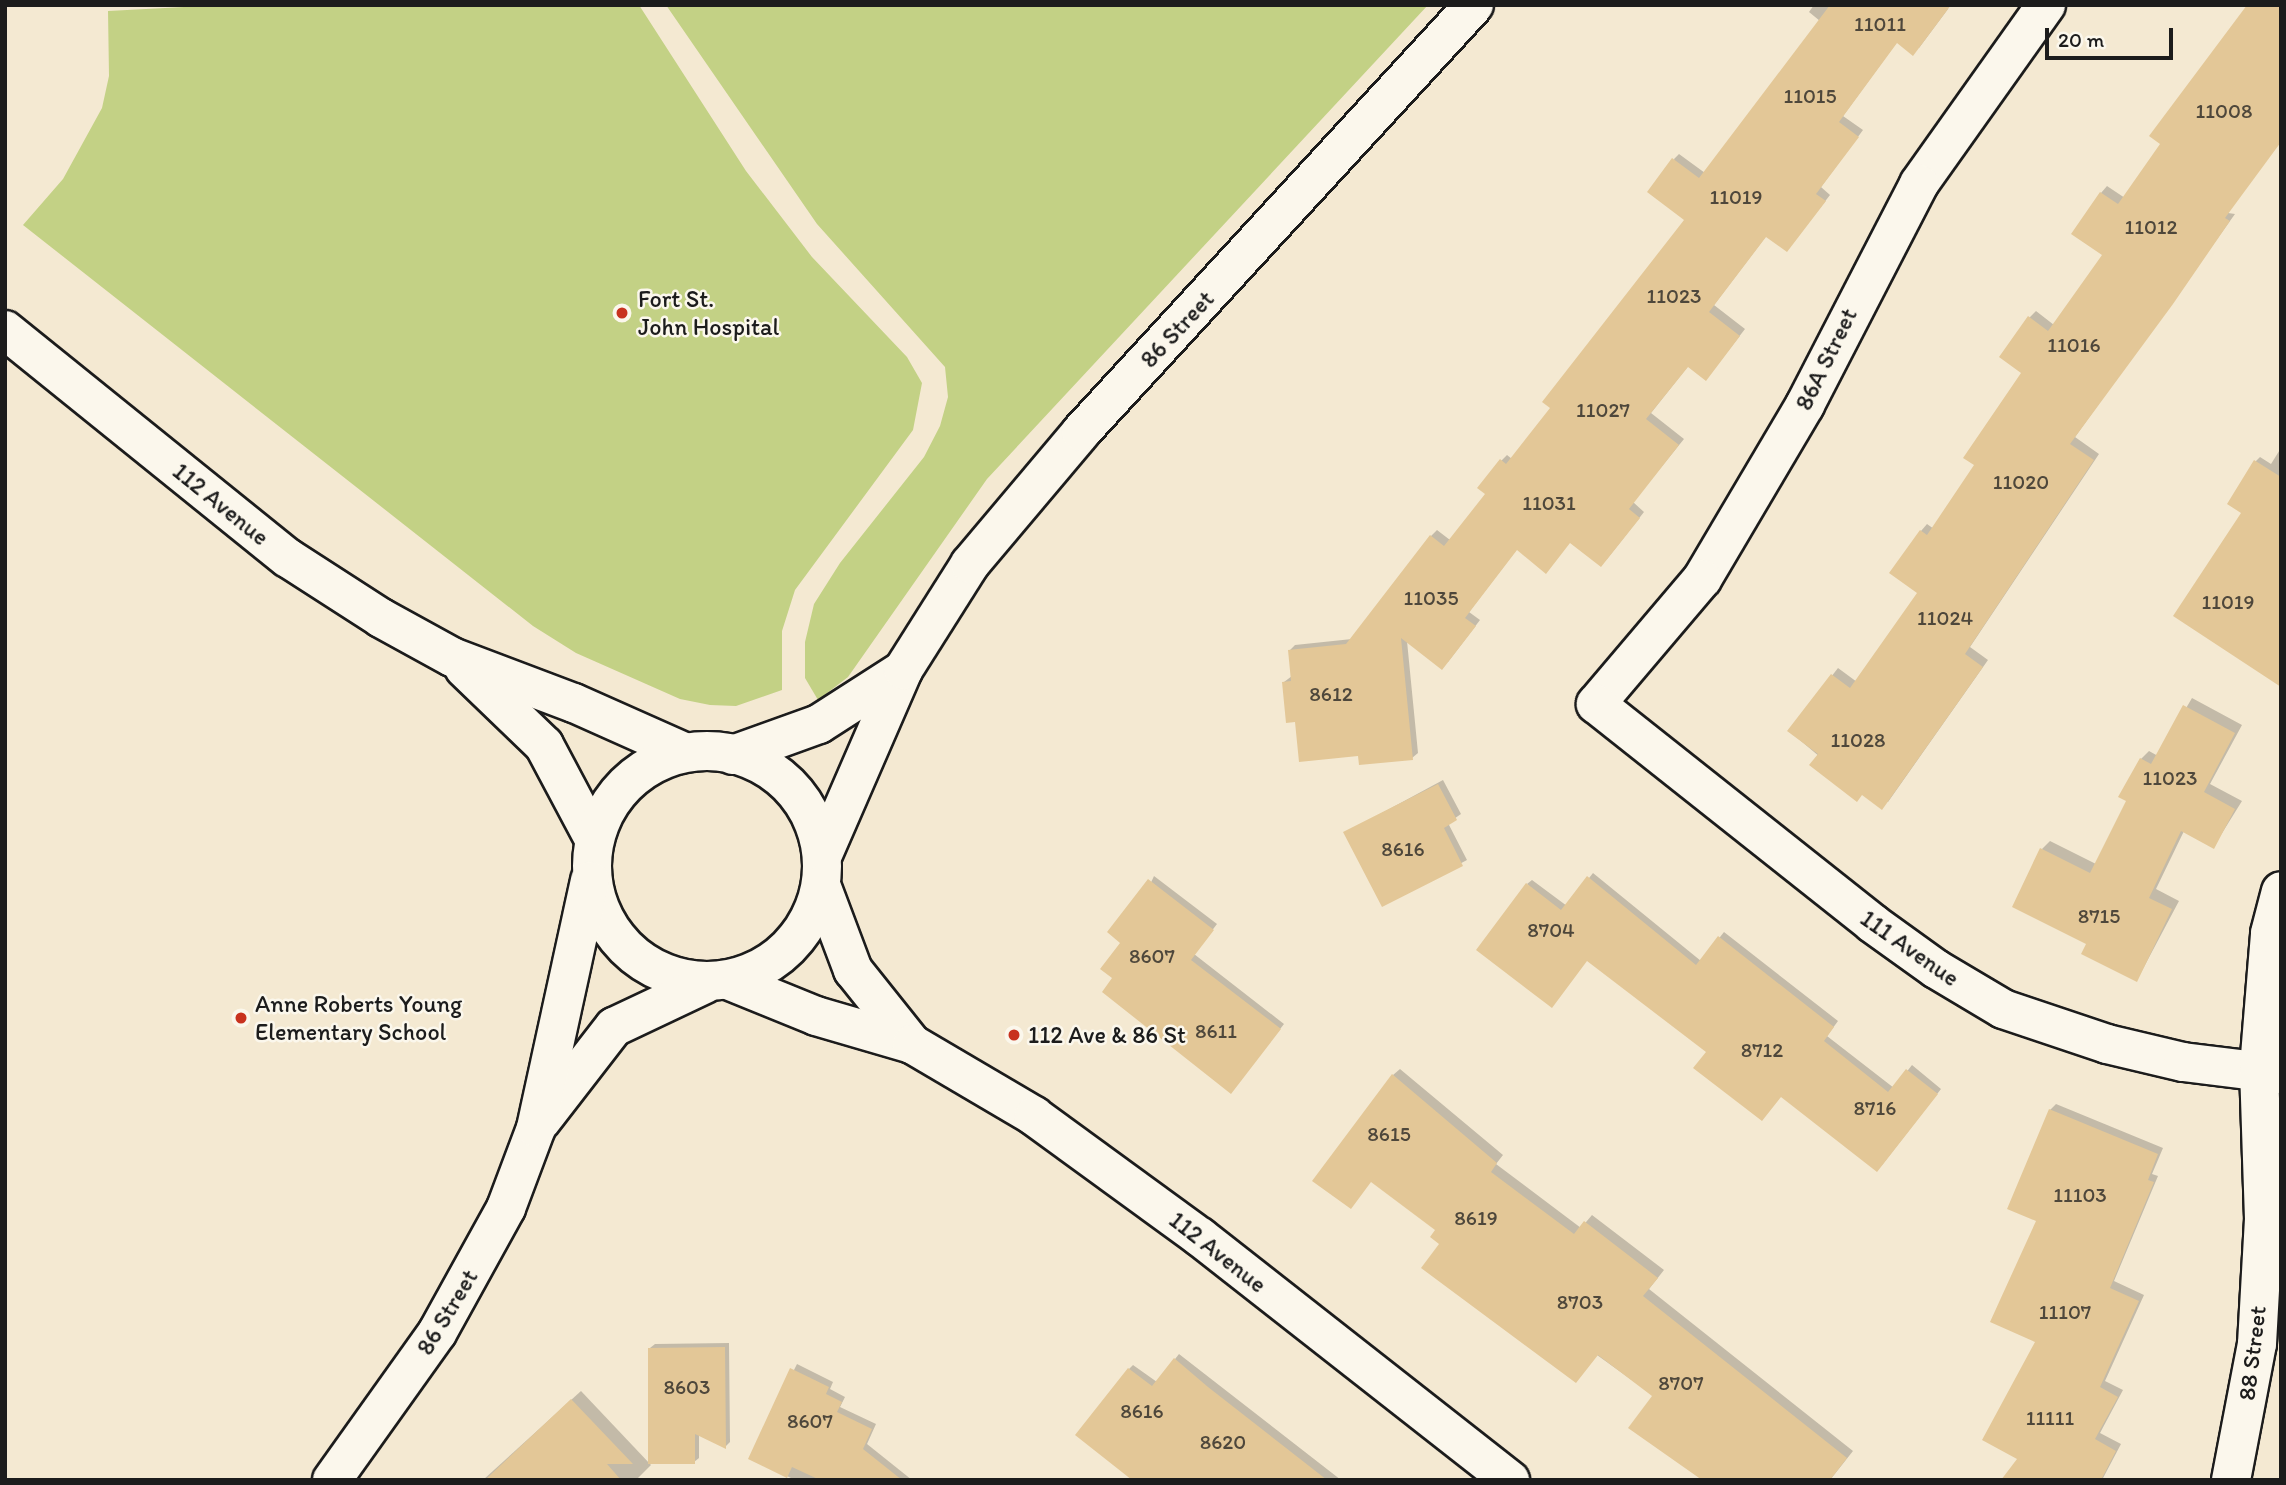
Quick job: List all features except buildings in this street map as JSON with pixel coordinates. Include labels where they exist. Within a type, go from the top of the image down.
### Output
[{"type":"street","name":"86 Street","points":[[823,869],[903,670],[970,564],[1020,501],[1474,5]]},
{"type":"street","name":"86A Street","points":[[1597,704],[1702,579],[1805,405],[1919,184],[2046,5]]},
{"type":"street","name":"112 Avenue","points":[[5,330],[288,558],[381,618],[452,657],[574,703],[684,752]]},
{"type":"street","name":"112 Avenue","points":[[452,657],[544,745],[593,837]]},
{"type":"street","name":"86 Street","points":[[733,755],[819,724],[903,670]]},
{"type":"street","name":"111 Avenue","points":[[1597,704],[1872,923],[1936,969],[2003,1009],[2107,1044],[2183,1062],[2270,1071]]},
{"type":"street","points":[[684,752],[733,755],[769,770],[796,792],[816,819],[823,869],[806,921],[788,947],[763,967],[718,982],[665,973],[632,952],[606,923],[590,881],[593,837],[625,787],[650,767],[684,752]]},
{"type":"street","name":"112 Avenue","points":[[823,869],[853,970],[912,1044]]},
{"type":"street","name":"86 Street","points":[[332,1480],[461,1292],[506,1208],[536,1128],[590,881]]},
{"type":"street","name":"88 Street","points":[[2231,1480],[2257,1344],[2270,1071],[2270,933],[2281,891]]},
{"type":"street","name":"86 Street","points":[[536,1128],[614,1027],[718,982]]},
{"type":"street","name":"112 Avenue","points":[[718,982],[816,1016],[912,1044],[1034,1116],[1117,1175],[1510,1480]]},
{"type":"green space","name":"Fort St. John Hospital","points":[[222,5],[639,5],[746,171],[812,257],[907,357],[922,383],[913,430],[795,590],[782,631],[782,690],[736,706],[710,705],[680,699],[576,653],[533,626],[23,225],[63,179],[102,108],[109,76],[108,11]]},
{"type":"green space","points":[[666,5],[1428,5],[987,479],[848,677],[818,700],[805,678],[805,642],[814,604],[840,563],[924,457],[940,426],[948,397],[945,367],[817,224]]},
{"type":"place","name":"Fort St. John Hospital","points":[[622,313]]},
{"type":"place","name":"Anne Roberts Young Elementary School","points":[[241,1018]]},
{"type":"place","name":"112 Ave & 86 St","points":[[1014,1035]]}]
